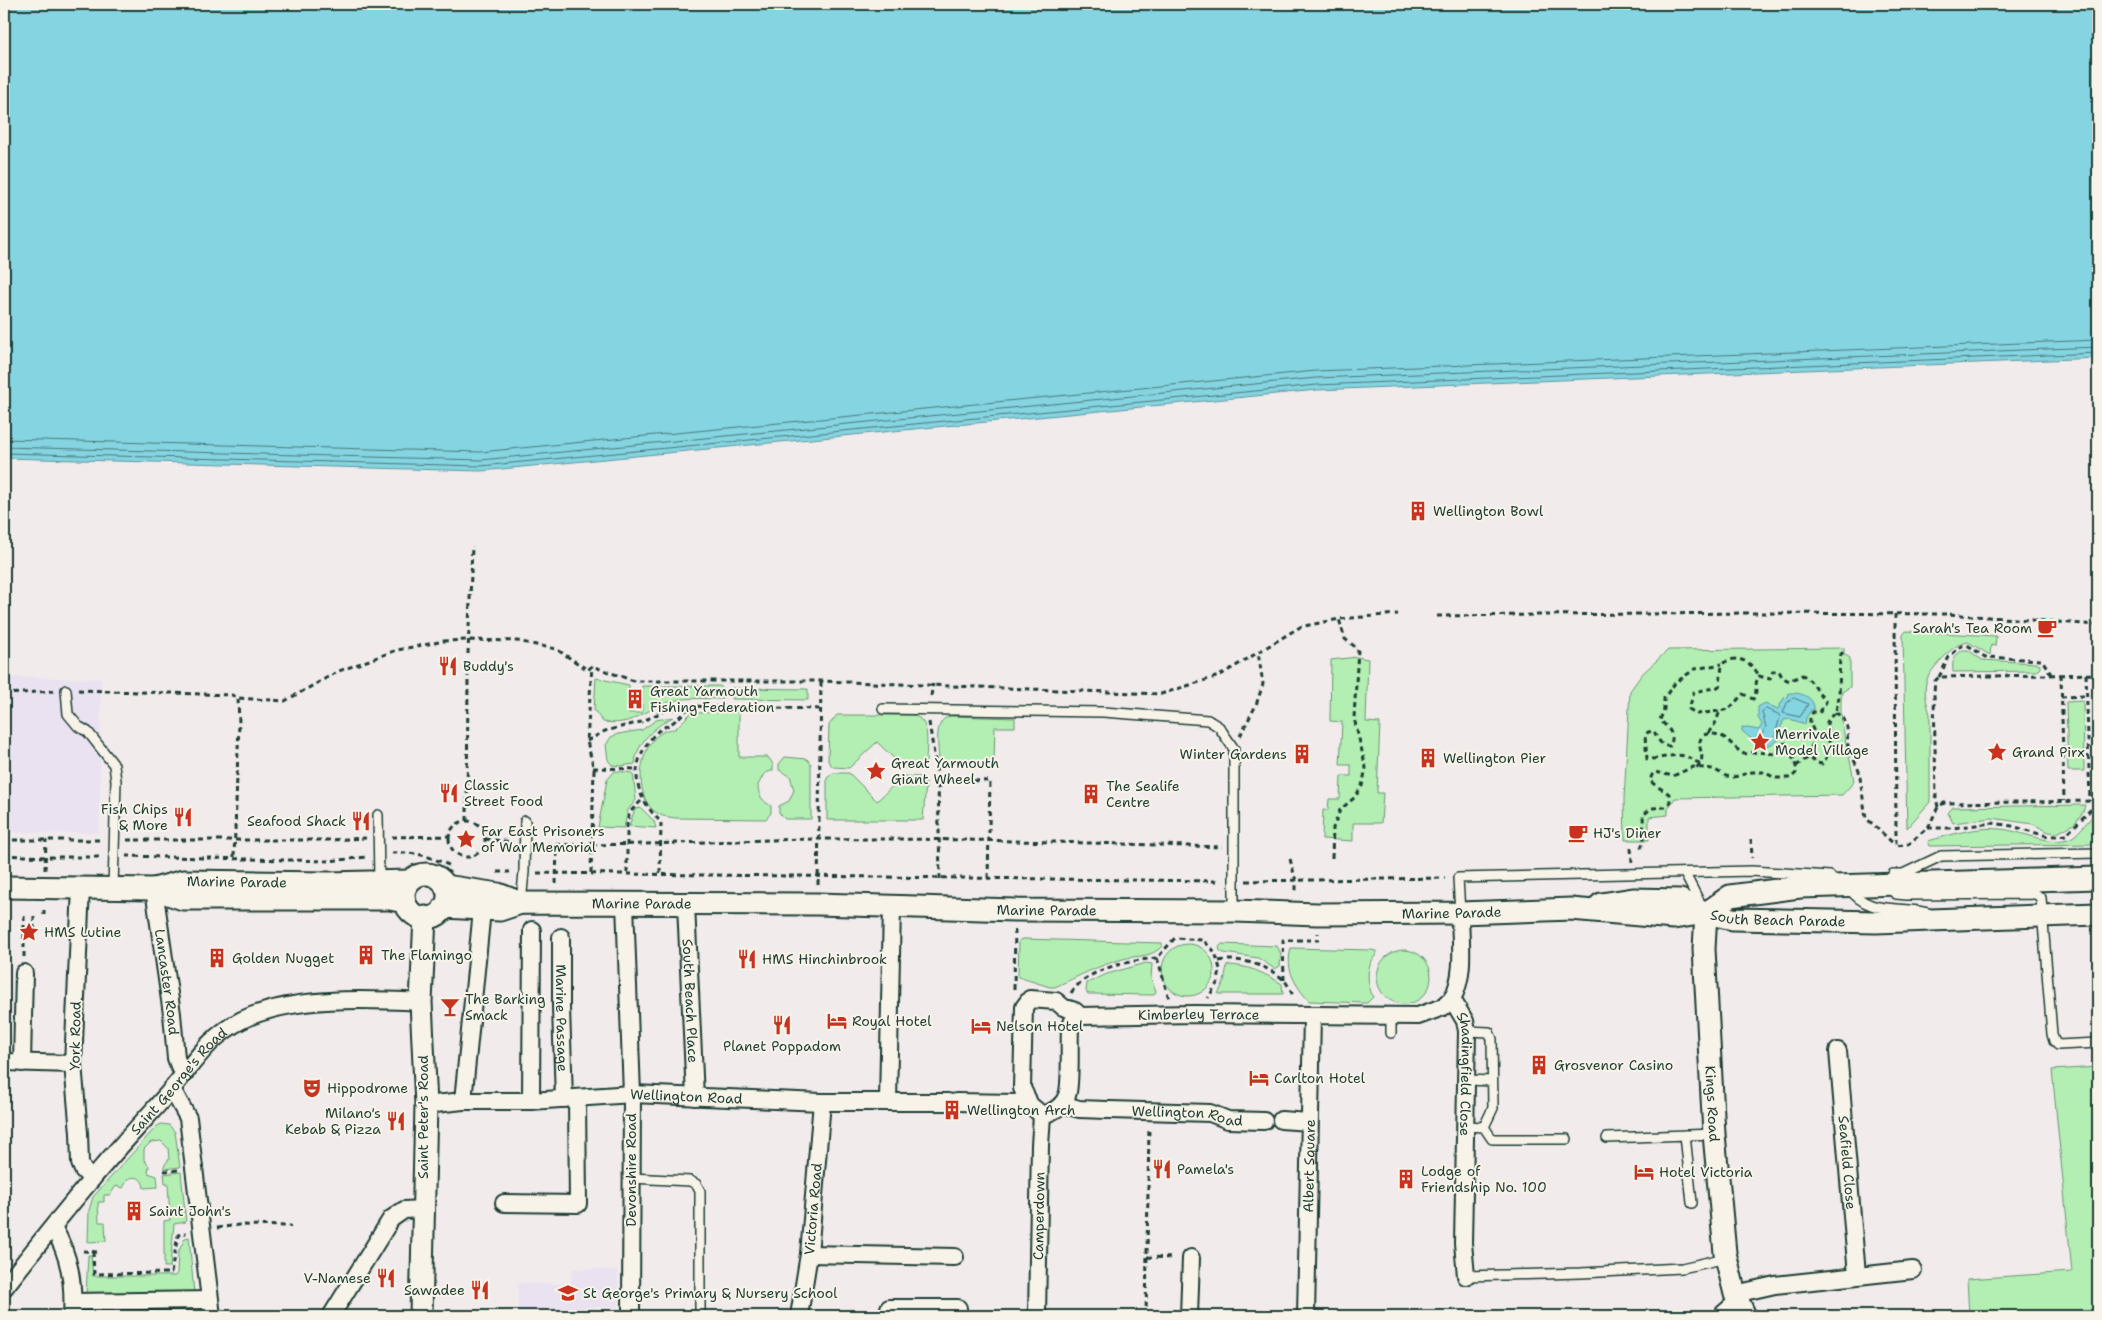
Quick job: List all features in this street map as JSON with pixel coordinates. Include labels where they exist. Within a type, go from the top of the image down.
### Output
[{"type":"street","name":"Marine Parade","points":[[4,887],[154,888],[183,881],[379,882],[410,881],[415,876],[429,874],[441,880],[445,886],[498,894],[521,903]]},
{"type":"street","name":"South Beach Parade","points":[[1706,913],[1730,896],[1837,880],[2098,878]]},
{"type":"street","points":[[410,881],[404,891],[405,902],[413,913],[425,917],[436,915],[444,907],[447,897],[445,886]]},
{"type":"street","name":"York Road","points":[[80,888],[73,1064],[80,1163],[83,1170],[92,1179]]},
{"type":"street","name":"Marine Parade","points":[[154,888],[183,899],[390,899],[405,902]]},
{"type":"street","name":"Lancaster Road","points":[[154,888],[172,1014],[176,1058],[184,1072]]},
{"type":"street","name":"Marine Parade","points":[[444,907],[500,910],[521,903],[817,904],[1015,910],[1234,911],[1317,914],[1460,913],[1571,909],[1674,918],[1706,913]]},
{"type":"street","name":"Devonshire Road","points":[[625,903],[632,1094],[630,1178],[631,1316]]},
{"type":"street","name":"South Beach Place","points":[[686,905],[695,1097]]},
{"type":"street","points":[[888,1102],[892,906]]},
{"type":"street","points":[[463,1101],[482,910]]},
{"type":"street","name":"Shadingfield Close","points":[[1460,913],[1460,977],[1458,989],[1452,999],[1465,1021],[1467,1031],[1463,1243],[1466,1276]]},
{"type":"street","name":"South Beach Parade","points":[[1706,913],[1733,919],[1876,922],[2098,914]]},
{"type":"street","name":"Kings Road","points":[[1706,913],[1704,949],[1714,1134],[1726,1258],[1735,1307]]},
{"type":"street","name":"Saint Peter's Road","points":[[421,1316],[426,1105],[421,1002],[425,917]]},
{"type":"street","points":[[531,1101],[532,930]]},
{"type":"street","name":"Marine Passage","points":[[504,1203],[578,1204],[561,1008],[561,937]]},
{"type":"street","points":[[22,1063],[24,973]]},
{"type":"street","name":"Saint George's Road","points":[[4,1288],[92,1179],[172,1089],[184,1072],[212,1040],[228,1028],[266,1011],[280,1007],[358,999],[421,1002]]},
{"type":"street","points":[[1030,999],[1056,1000],[1063,1006],[1075,1010],[1080,1016],[1073,1021],[1070,1028],[1068,1093],[1062,1104],[1053,1112],[1042,1115],[1030,1105],[1022,1088],[1024,1008],[1030,999]]},
{"type":"street","name":"Kimberley Terrace","points":[[1080,1016],[1194,1014],[1418,1016],[1443,1008],[1452,999]]},
{"type":"street","name":"Albert Square","points":[[1306,1316],[1309,1122],[1307,1016]]},
{"type":"street","name":"Seafield Close","points":[[1838,1051],[1857,1275]]},
{"type":"street","points":[[4,1062],[73,1064]]},
{"type":"street","points":[[53,1227],[63,1244],[68,1258],[73,1280],[72,1309],[211,1308],[188,1118],[172,1089]]},
{"type":"street","name":"Wellington Road","points":[[426,1105],[463,1101],[531,1101],[632,1094],[822,1102],[1017,1103],[1027,1098]]},
{"type":"street","name":"Victoria Road","points":[[800,1316],[809,1254],[822,1102]]},
{"type":"street","name":"Wellington Road","points":[[1062,1104],[1079,1109],[1210,1113],[1228,1120],[1309,1122]]},
{"type":"street","name":"Camperdown","points":[[1036,1316],[1042,1115]]},
{"type":"street","points":[[331,1316],[391,1219],[404,1210],[423,1209]]},
{"type":"street","points":[[809,1254],[955,1257]]},
{"type":"street","points":[[1189,1316],[1191,1258]]},
{"type":"street","points":[[1735,1307],[1775,1285],[1913,1270]]},
{"type":"street","points":[[888,1316],[889,1308],[958,1308],[958,1316]]},
{"type":"lane","points":[[66,690],[68,714],[78,726],[88,732],[114,765],[116,781],[113,888]]},
{"type":"lane","points":[[883,709],[1103,712],[1208,720],[1219,727],[1234,749],[1234,911]]},
{"type":"lane","points":[[378,815],[379,882]]},
{"type":"lane","points":[[521,903],[525,821]]},
{"type":"lane","points":[[2098,853],[1940,856],[1903,874],[1884,880],[1896,894],[2036,894],[2041,898],[2054,1041],[2058,1045],[2098,1043]]},
{"type":"lane","points":[[1458,878],[1752,871],[1837,880],[1856,898],[1872,906],[1902,910],[1915,909],[1949,919]]},
{"type":"lane","points":[[1685,874],[1706,913]]},
{"type":"lane","name":"Shadingfield Close","points":[[1458,878],[1460,913]]},
{"type":"lane","points":[[1391,1016],[1391,1033]]},
{"type":"lane","points":[[1467,1031],[1489,1032],[1492,1039],[1493,1108],[1484,1127]]},
{"type":"lane","points":[[1467,1080],[1492,1081]]},
{"type":"lane","points":[[1466,1126],[1484,1127]]},
{"type":"lane","points":[[1484,1127],[1492,1139],[1567,1139]]},
{"type":"lane","points":[[1608,1138],[1714,1134]]},
{"type":"lane","points":[[1685,1135],[1692,1203]]},
{"type":"lane","points":[[630,1178],[690,1181],[696,1184],[700,1191],[700,1316]]},
{"type":"lane","points":[[1466,1276],[1581,1274],[1682,1268],[1726,1258]]},
{"type":"path","points":[[468,654],[472,546]]},
{"type":"path","points":[[1437,616],[1748,613],[1947,614],[2098,625]]},
{"type":"path","points":[[592,666],[634,681],[821,681],[1161,694],[1219,676],[1300,628],[1339,619],[1398,614]]},
{"type":"path","points":[[1895,614],[1896,846]]},
{"type":"path","points":[[1332,858],[1333,828],[1340,810],[1355,797],[1362,786],[1366,768],[1354,718],[1358,649],[1345,639],[1339,619]]},
{"type":"path","points":[[4,694],[66,690],[232,695],[238,698],[285,701],[339,671],[397,650],[444,641],[516,641],[556,649],[588,670],[592,666]]},
{"type":"path","points":[[1938,807],[1936,798],[1934,692],[1935,681],[1949,657],[1961,646],[1969,646],[1985,657],[2042,660],[2052,674]]},
{"type":"path","points":[[1234,749],[1244,725],[1256,706],[1263,684],[1258,652]]},
{"type":"path","points":[[1809,757],[1816,763],[1822,764],[1826,760],[1829,740],[1827,722],[1835,713],[1840,690],[1838,662],[1840,654],[1844,652]]},
{"type":"path","points":[[1701,763],[1685,756],[1669,756],[1657,760],[1648,759],[1645,736],[1648,732],[1654,731],[1662,744],[1670,746],[1672,736],[1670,728],[1660,720],[1664,709],[1664,698],[1675,683],[1695,668],[1722,664],[1728,660],[1743,660],[1755,668],[1759,676]]},
{"type":"path","points":[[1722,664],[1718,688],[1694,692],[1689,709],[1697,714],[1729,709],[1742,694],[1754,699],[1756,695],[1755,682],[1759,676]]},
{"type":"path","points":[[590,873],[594,768],[587,741],[592,666]]},
{"type":"path","points":[[1759,676],[1770,678],[1773,672],[1780,671],[1782,677],[1789,681],[1802,674],[1808,678],[1826,702],[1820,712],[1814,712],[1810,717],[1809,724],[1814,732],[1814,742],[1809,757],[1796,766]]},
{"type":"path","points":[[2061,674],[2064,801]]},
{"type":"path","points":[[2086,674],[2090,801]]},
{"type":"path","points":[[1939,677],[2098,674]]},
{"type":"path","points":[[467,821],[468,676]]},
{"type":"path","points":[[817,904],[821,681]]},
{"type":"path","points":[[933,684],[928,711],[938,780],[940,878]]},
{"type":"path","points":[[2061,697],[2086,696]]},
{"type":"path","points":[[234,857],[239,723],[238,698]]},
{"type":"path","points":[[587,741],[605,731],[641,722],[664,711],[690,706],[821,709]]},
{"type":"path","points":[[660,873],[661,822],[643,799],[638,788],[638,770],[640,759],[648,742],[658,731],[678,719],[690,706]]},
{"type":"path","points":[[1696,768],[1703,758],[1699,744],[1700,739],[1715,724],[1720,711]]},
{"type":"path","points":[[1835,713],[1842,716],[1847,727],[1848,747],[1859,771],[1866,818],[1896,846]]},
{"type":"path","points":[[1642,848],[1644,840],[1643,815],[1652,808],[1666,807],[1670,802],[1669,794],[1663,788],[1654,785],[1650,780],[1655,772],[1673,776],[1684,770],[1696,768],[1713,769],[1734,778],[1752,772],[1763,772],[1776,778],[1791,778],[1796,773],[1796,766],[1787,744],[1783,744],[1775,754],[1758,752],[1744,754],[1721,735],[1705,734]]},
{"type":"path","points":[[594,768],[638,770]]},
{"type":"path","points":[[938,780],[990,781],[988,878]]},
{"type":"path","points":[[627,873],[627,822],[630,812],[643,799]]},
{"type":"path","points":[[1896,846],[1910,844],[1927,828],[1938,807],[1944,803],[2098,801]]},
{"type":"path","points":[[1927,828],[1952,828],[1992,823],[2020,828],[2043,835],[2066,835],[2098,801]]},
{"type":"path","points":[[467,821],[474,822],[481,827],[485,839],[482,850],[476,855],[467,857],[459,855],[454,851],[450,836],[454,827],[467,821]]},
{"type":"path","points":[[4,840],[328,840],[450,836]]},
{"type":"path","points":[[485,839],[525,843],[592,845],[818,839],[989,840],[1234,847]]},
{"type":"path","points":[[4,855],[45,857],[234,857],[329,861],[378,854],[410,852],[426,855],[459,869]]},
{"type":"path","points":[[489,872],[1233,881],[1458,878]]},
{"type":"path","points":[[1015,910],[1014,1000],[1024,1008]]},
{"type":"path","points":[[24,916],[24,973]]},
{"type":"path","points":[[34,916],[34,932]]},
{"type":"path","points":[[1063,1006],[1078,984],[1086,978],[1137,960],[1157,958],[1175,938],[1203,940],[1215,952],[1219,961],[1218,982],[1194,1014]]},
{"type":"path","points":[[1157,958],[1162,972],[1163,985],[1174,1014]]},
{"type":"path","points":[[1219,961],[1229,959],[1246,961],[1284,980],[1307,1016]]},
{"type":"path","points":[[1146,1316],[1148,1227],[1146,1219],[1150,1111]]},
{"type":"path","points":[[93,1252],[94,1274],[171,1273],[178,1235],[239,1225],[291,1226]]},
{"type":"path","points":[[1147,1257],[1191,1258]]},
{"type":"shaded area","points":[[4,677],[101,679],[99,833],[4,832]]},
{"type":"shaded area","name":"St George's Primary & Nursery School","points":[[572,1269],[618,1270],[618,1307],[584,1307],[583,1316],[518,1316],[518,1283],[571,1284]]},
{"type":"green space","points":[[1906,631],[1996,636],[1995,646],[1991,645],[1990,655],[1968,642],[1955,647],[1933,670],[1926,682],[1927,704],[1930,714],[1930,802],[1907,828],[1903,635]]},
{"type":"green space","points":[[1844,648],[1844,654],[1850,658],[1850,687],[1842,692],[1841,714],[1854,782],[1842,795],[1675,798],[1668,809],[1668,815],[1649,817],[1649,840],[1625,840],[1624,799],[1630,691],[1642,674],[1668,650]]},
{"type":"green space","points":[[1963,650],[1968,650],[1982,660],[2035,663],[2040,665],[2040,668],[2037,671],[1953,672],[1954,659]]},
{"type":"green space","points":[[1357,657],[1368,659],[1366,722],[1380,723],[1377,793],[1383,793],[1381,823],[1353,823],[1353,841],[1322,839],[1323,810],[1328,810],[1329,799],[1340,799],[1341,776],[1351,776],[1351,765],[1340,765],[1342,722],[1330,721],[1331,660]]},
{"type":"green space","points":[[596,678],[629,685],[628,713],[642,713],[642,686],[720,686],[723,689],[724,696],[722,699],[693,698],[671,701],[629,720],[613,723],[603,722],[594,710]]},
{"type":"green space","points":[[732,688],[808,689],[808,700],[732,699]]},
{"type":"green space","points":[[2083,701],[2084,771],[2068,771],[2066,702]]},
{"type":"green space","points":[[739,712],[739,757],[768,757],[773,764],[773,770],[764,774],[758,785],[761,798],[771,806],[771,813],[766,819],[675,818],[663,816],[652,809],[645,798],[641,784],[645,754],[652,741],[662,732],[675,729],[691,713]]},
{"type":"green space","points":[[837,715],[913,715],[919,718],[927,735],[926,763],[920,769],[904,768],[877,742],[849,768],[833,767],[828,761],[829,725]]},
{"type":"green space","points":[[950,716],[1015,718],[1015,727],[995,727],[994,763],[939,762],[939,729],[944,719]]},
{"type":"green space","points":[[673,717],[653,730],[643,742],[636,756],[635,764],[612,765],[608,760],[606,745],[611,737],[642,730],[656,720]]},
{"type":"green space","points":[[785,757],[807,759],[811,764],[811,819],[785,819],[779,813],[779,806],[789,801],[794,790],[790,776],[779,770],[779,764]]},
{"type":"green space","points":[[615,771],[633,773],[636,800],[628,810],[624,828],[598,827],[607,780]]},
{"type":"green space","points":[[833,773],[849,773],[877,801],[903,776],[920,777],[926,783],[923,820],[827,820],[827,778]]},
{"type":"green space","points":[[2085,805],[2083,812],[2074,824],[2057,833],[2049,832],[2033,824],[1992,818],[1953,823],[1948,813],[1953,807]]},
{"type":"green space","points":[[641,808],[654,821],[656,828],[629,826],[635,809]]},
{"type":"green space","points":[[2093,816],[2098,816],[2098,844],[1930,846],[1928,841],[1964,832],[1991,828],[2009,830],[2043,839],[2068,839],[2075,835]]},
{"type":"green space","points":[[1023,939],[1162,943],[1162,946],[1154,953],[1114,962],[1055,987],[1050,987],[1018,977],[1019,941]]},
{"type":"green space","points":[[1183,944],[1193,944],[1203,948],[1210,955],[1214,970],[1210,985],[1203,992],[1193,996],[1183,996],[1173,992],[1166,985],[1162,975],[1162,965],[1166,955],[1173,948]]},
{"type":"green space","points":[[1222,944],[1277,946],[1281,954],[1280,966],[1275,969],[1258,958],[1224,953],[1220,951],[1219,947]]},
{"type":"green space","points":[[1291,948],[1376,951],[1368,976],[1373,997],[1367,1003],[1309,1001],[1292,977],[1289,963]]},
{"type":"green space","points":[[1404,950],[1414,952],[1423,958],[1429,967],[1431,977],[1429,987],[1423,996],[1414,1002],[1404,1004],[1394,1002],[1385,996],[1379,987],[1377,977],[1379,967],[1385,958],[1394,952]]},
{"type":"green space","points":[[1146,963],[1152,964],[1151,979],[1156,991],[1154,995],[1088,994],[1086,991],[1087,983],[1107,974]]},
{"type":"green space","points":[[1227,965],[1249,968],[1269,976],[1282,984],[1283,994],[1218,994],[1224,982]]},
{"type":"green space","points":[[2098,1067],[2098,1316],[1969,1316],[1967,1279],[2072,1272],[2052,1070]]},
{"type":"green space","points":[[161,1124],[169,1125],[175,1132],[180,1167],[164,1169],[169,1159],[168,1148],[161,1141],[151,1142],[144,1149],[144,1160],[149,1166],[148,1173],[157,1176],[158,1187],[144,1188],[141,1180],[134,1177],[128,1179],[123,1188],[116,1186],[110,1195],[104,1195],[104,1202],[98,1202],[99,1222],[105,1222],[106,1241],[88,1242],[89,1210],[93,1197],[156,1127]]},
{"type":"green space","points":[[181,1172],[186,1222],[174,1224],[170,1267],[164,1267],[164,1221],[170,1220],[168,1183],[165,1183],[164,1174]]},
{"type":"green space","points":[[189,1237],[194,1293],[86,1296],[88,1255],[91,1255],[93,1276],[175,1276],[177,1273],[178,1253],[185,1238]]},
{"type":"water","points":[[4,4],[2098,4],[2098,358],[1317,390],[481,471],[4,458]]},
{"type":"water","points":[[1789,693],[1798,693],[1806,696],[1814,705],[1814,710],[1811,710],[1805,724],[1790,719],[1784,720],[1780,729],[1780,739],[1767,746],[1755,743],[1742,731],[1742,727],[1759,730],[1762,724],[1758,718],[1758,707],[1765,703],[1778,709]]},
{"type":"place","name":"Wellington Bowl","points":[[1418,511]]},
{"type":"place","name":"Sarah's Tea Room","points":[[2047,628]]},
{"type":"place","name":"Buddy's","points":[[448,666]]},
{"type":"place","name":"Great Yarmouth Fishing Federation","points":[[635,699]]},
{"type":"place","name":"Merrivale Model Village","points":[[1760,742]]},
{"type":"place","name":"Grand Pirx","points":[[1997,752]]},
{"type":"place","name":"Winter Gardens","points":[[1302,754]]},
{"type":"place","name":"Wellington Pier","points":[[1428,758]]},
{"type":"place","name":"Great Yarmouth Giant Wheel","points":[[876,771]]},
{"type":"place","name":"Classic Street Food","points":[[449,793]]},
{"type":"place","name":"The Sealife Centre","points":[[1091,794]]},
{"type":"place","name":"Fish Chips & More","points":[[183,817]]},
{"type":"place","name":"Seafood Shack","points":[[361,821]]},
{"type":"place","name":"HJ's Diner","points":[[1578,833]]},
{"type":"place","name":"Far East Prisoners of War Memorial","points":[[466,839]]},
{"type":"place","name":"HMS Lutine","points":[[29,932]]},
{"type":"place","name":"The Flamingo","points":[[366,955]]},
{"type":"place","name":"Golden Nugget","points":[[217,958]]},
{"type":"place","name":"HMS Hinchinbrook","points":[[747,959]]},
{"type":"place","name":"The Barking Smack","points":[[450,1007]]},
{"type":"place","name":"Royal Hotel","points":[[837,1021]]},
{"type":"place","name":"Planet Poppadom","points":[[782,1025]]},
{"type":"place","name":"Nelson Hotel","points":[[981,1026]]},
{"type":"place","name":"Grosvenor Casino","points":[[1539,1065]]},
{"type":"place","name":"Carlton Hotel","points":[[1259,1078]]},
{"type":"place","name":"Hippodrome","points":[[312,1088]]},
{"type":"place","name":"Wellington Arch","points":[[952,1110]]},
{"type":"place","name":"Milano's Kebab & Pizza","points":[[396,1121]]},
{"type":"place","name":"Pamela's","points":[[1162,1169]]},
{"type":"place","name":"Hotel Victoria","points":[[1644,1172]]},
{"type":"place","name":"Lodge of Friendship No. 100","points":[[1406,1179]]},
{"type":"place","name":"Saint John's","points":[[134,1211]]},
{"type":"place","name":"V-Namese","points":[[386,1278]]},
{"type":"place","name":"Sawadee","points":[[480,1290]]},
{"type":"place","name":"St George's Primary & Nursery School","points":[[568,1293]]}]
